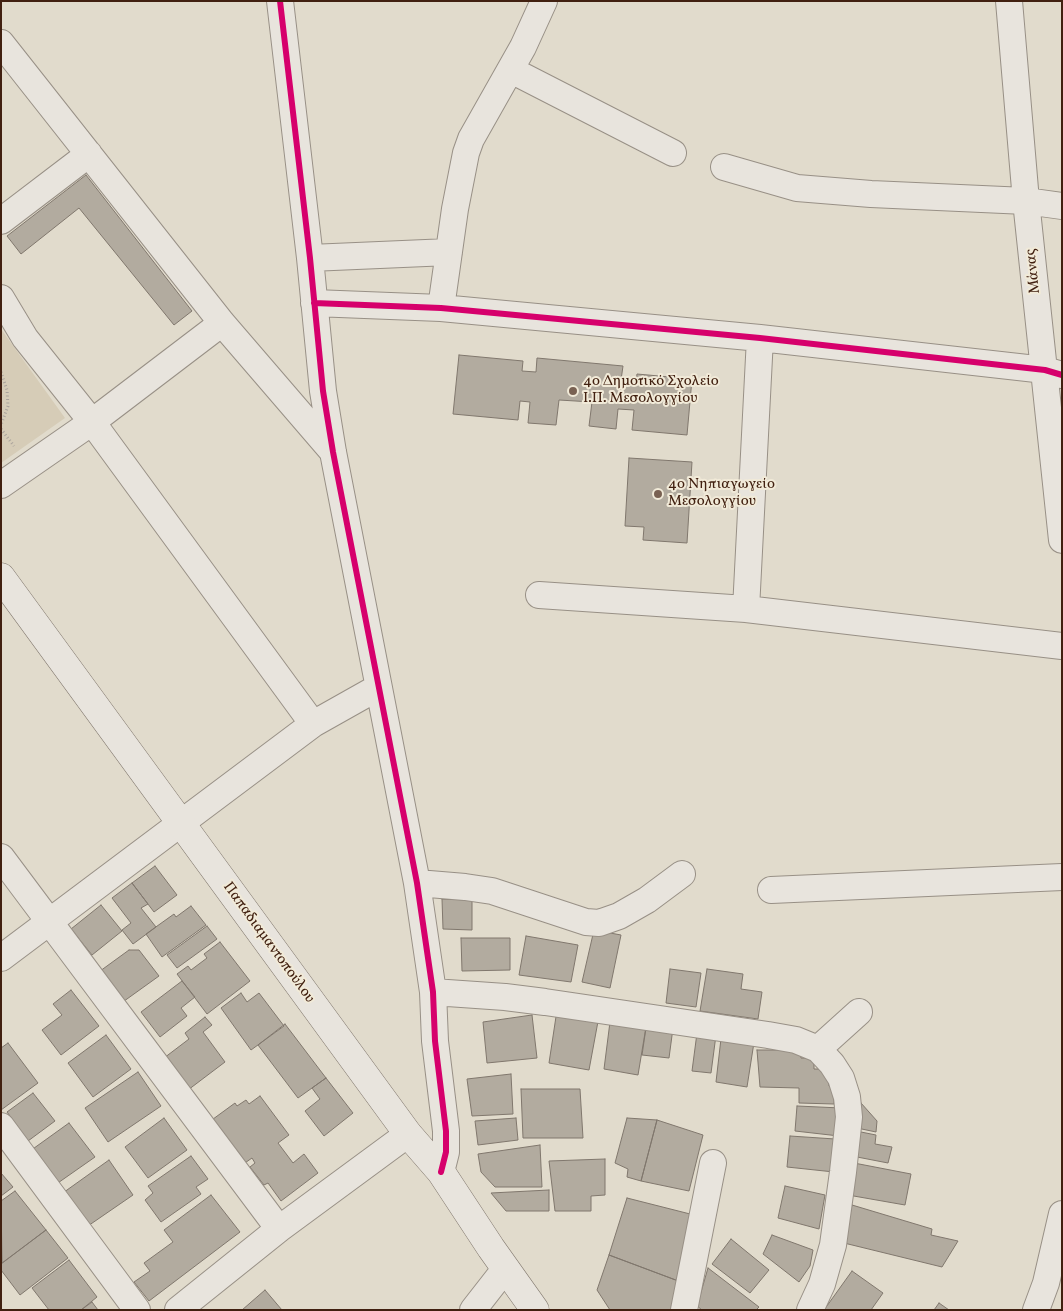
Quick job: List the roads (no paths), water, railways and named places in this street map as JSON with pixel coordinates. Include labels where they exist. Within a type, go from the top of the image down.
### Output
[{"type":"main road","name":"Παπαδιαμαντοπούλου","points":[[1,577],[408,1134],[441,1172],[535,1310]]},
{"type":"street","points":[[280,1],[310,258],[318,353],[332,452],[341,487],[416,883],[433,992],[435,1041],[446,1131],[446,1152],[441,1172]]},
{"type":"street","points":[[441,308],[466,153],[471,139],[511,70],[544,1]]},
{"type":"street","name":"Μάνας","points":[[1009,1],[1026,200],[1053,373],[1062,540]]},
{"type":"street","points":[[1,43],[222,323],[332,452]]},
{"type":"street","points":[[511,70],[673,153]]},
{"type":"street","points":[[1,220],[89,154]]},
{"type":"street","points":[[724,168],[797,188],[871,194],[1026,200],[1062,206]]},
{"type":"street","points":[[310,258],[449,252]]},
{"type":"street","points":[[1,298],[25,338],[92,422],[313,724]]},
{"type":"street","points":[[314,303],[441,308],[760,338],[1053,373]]},
{"type":"street","points":[[1,485],[92,422],[222,323]]},
{"type":"street","points":[[746,609],[760,338]]},
{"type":"street","points":[[539,595],[746,609],[1062,646]]},
{"type":"street","points":[[1,958],[313,724],[378,688]]},
{"type":"street","points":[[1,857],[279,1229]]},
{"type":"street","points":[[416,883],[492,891],[586,922],[599,923],[619,916],[647,900],[682,874]]},
{"type":"street","points":[[771,890],[1062,877]]},
{"type":"street","points":[[433,992],[545,1002],[768,1035],[796,1040],[818,1049],[832,1064],[841,1078],[847,1096],[849,1117],[833,1244],[822,1284],[810,1310]]},
{"type":"street","points":[[818,1049],[859,1012]]},
{"type":"street","points":[[1,1126],[137,1310]]},
{"type":"street","points":[[178,1310],[279,1229],[408,1134]]},
{"type":"street","points":[[684,1310],[713,1163]]},
{"type":"street","points":[[1036,1310],[1046,1283],[1062,1214]]},
{"type":"street","points":[[473,1310],[505,1268]]},
{"type":"place","name":"4ο Δημοτικό Σχολείο Ι.Π. Μεσολογγίου","points":[[573,391]]},
{"type":"place","name":"4ο Νηπιαγωγείο Μεσολογγίου","points":[[658,494]]}]
